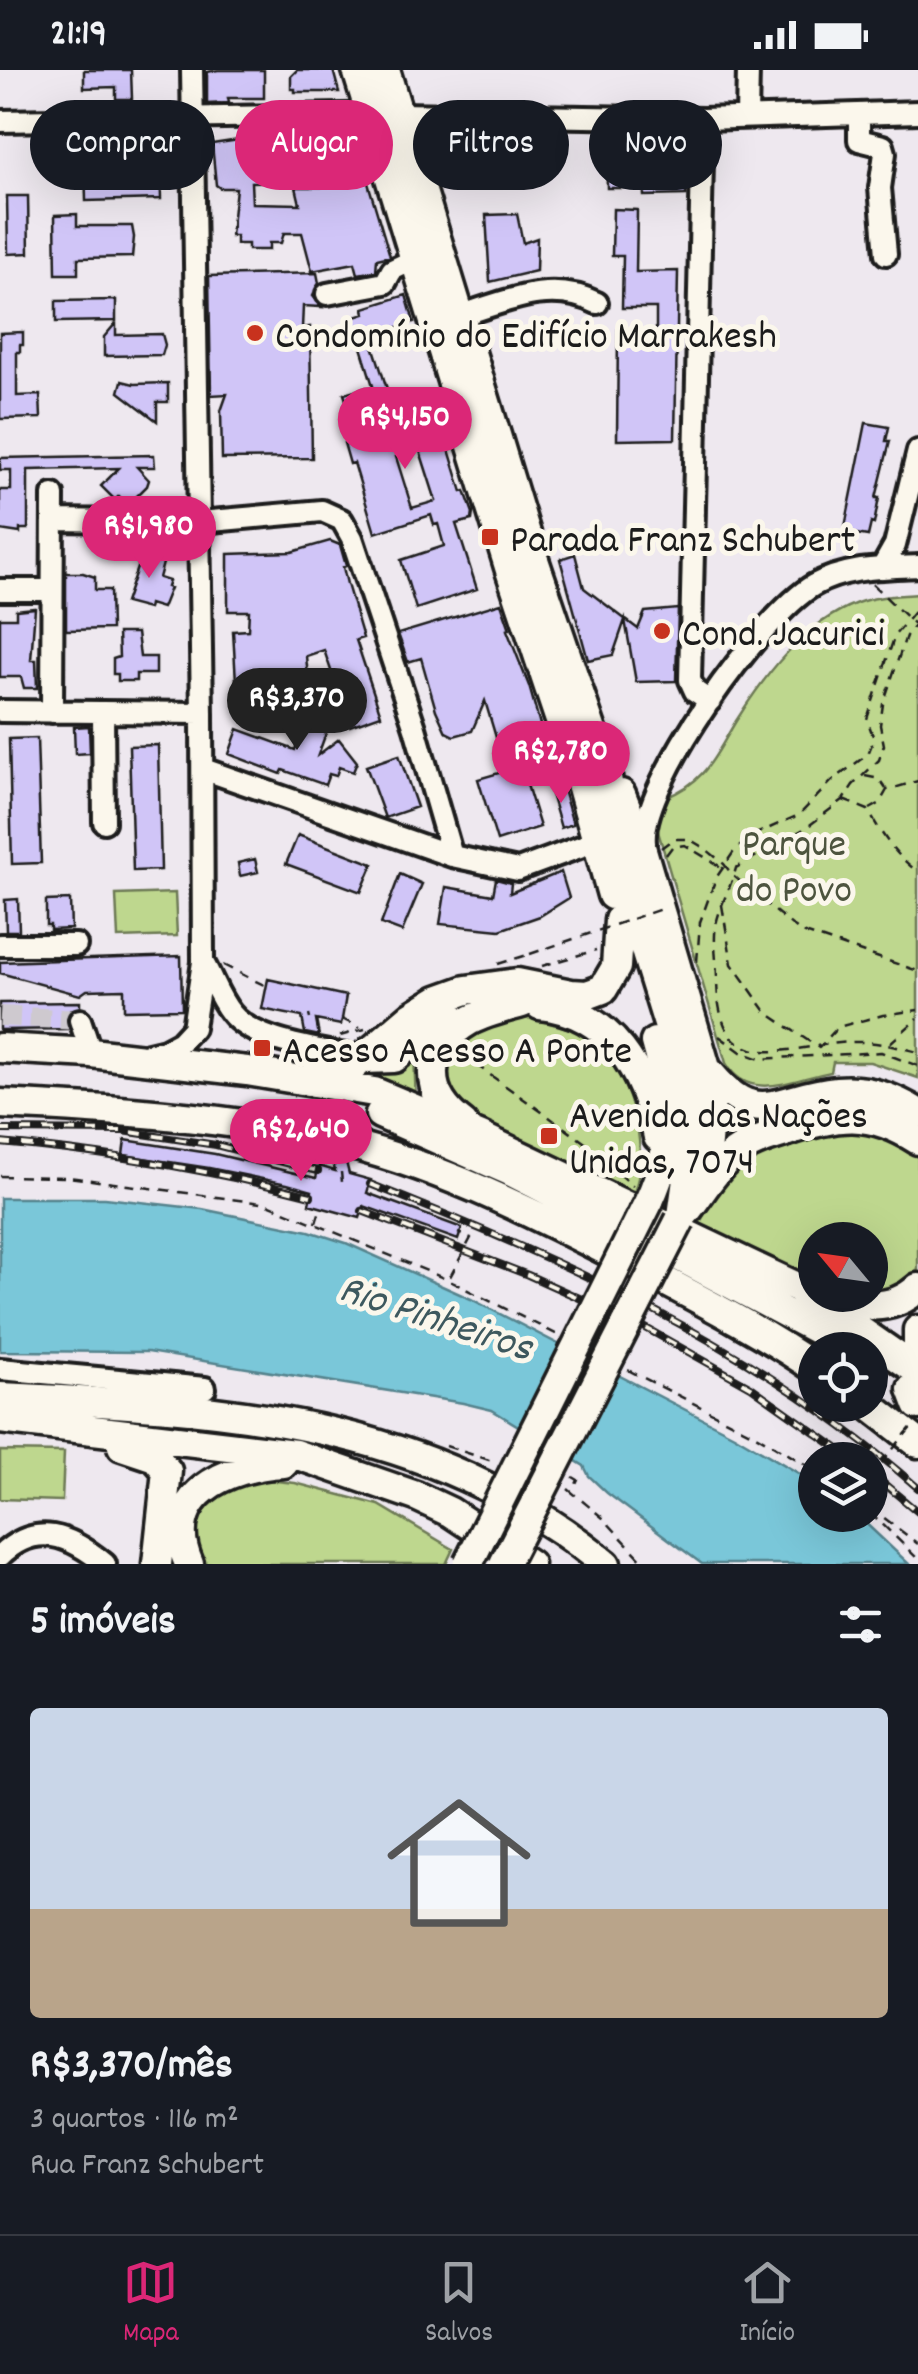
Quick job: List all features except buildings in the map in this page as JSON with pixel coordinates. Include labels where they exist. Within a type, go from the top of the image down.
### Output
[{"type":"highway","points":[[357,70],[376,100]]},
{"type":"highway","points":[[385,70],[385,100]]},
{"type":"highway","points":[[393,136],[462,315],[662,1043],[670,1132],[655,1188],[468,1564]]},
{"type":"highway","points":[[393,147],[509,567],[582,787],[618,932],[663,1070]]},
{"type":"highway","points":[[420,253],[622,818],[655,940],[711,1100],[704,1164],[681,1218],[504,1564]]},
{"type":"highway","points":[[606,772],[625,800],[647,868],[701,1071],[728,1095],[758,1106],[852,1090],[890,1098],[918,1113]]},
{"type":"highway","points":[[606,772],[630,900],[688,1089],[692,1151],[681,1218]]},
{"type":"highway","points":[[247,1071],[349,1070],[412,1016],[438,1000],[466,990],[517,983],[571,994],[595,993],[612,978],[618,956],[618,932]]},
{"type":"highway","points":[[364,1059],[394,1058],[445,1012],[467,1004],[505,1000],[566,1010],[591,1021],[624,1050],[650,1104],[658,1135],[655,1188]]},
{"type":"highway","points":[[481,1137],[454,1117],[436,1094],[433,1070],[444,1042],[471,1020],[522,1003]]},
{"type":"highway","points":[[0,1048],[92,1053],[247,1071],[374,1092],[481,1137],[798,1286]]},
{"type":"highway","points":[[305,1083],[510,1171],[822,1332]]},
{"type":"highway","points":[[742,1120],[767,1121],[830,1104],[849,1103],[878,1106],[918,1125]]},
{"type":"highway","points":[[0,1104],[179,1116],[326,1139],[384,1154],[522,1208],[710,1306],[798,1358]]},
{"type":"highway","points":[[681,1218],[732,1156],[754,1142],[805,1125],[853,1116],[885,1122],[918,1140]]},
{"type":"highway","points":[[888,1304],[898,1302],[918,1288]]},
{"type":"highway","points":[[710,1306],[746,1312],[798,1340]]},
{"type":"highway","points":[[832,1312],[917,1390]]},
{"type":"highway","points":[[918,1330],[918,1348]]},
{"type":"highway","points":[[888,1371],[917,1390]]},
{"type":"highway","points":[[0,1397],[236,1414],[372,1440],[479,1481],[526,1505],[606,1564]]},
{"type":"highway","points":[[888,1398],[918,1420]]},
{"type":"highway","points":[[0,1419],[261,1448],[321,1461],[450,1512],[529,1564]]},
{"type":"highway","points":[[888,1420],[918,1443]]},
{"type":"highway","points":[[44,1424],[145,1452],[164,1464],[168,1482],[157,1564]]},
{"type":"highway","points":[[172,1564],[180,1528],[195,1497],[229,1472],[254,1465],[321,1461]]},
{"type":"highway","points":[[180,1528],[189,1564]]},
{"type":"street","points":[[192,70],[192,100]]},
{"type":"street","points":[[748,70],[748,117]]},
{"type":"street","points":[[722,118],[918,112]]},
{"type":"street","points":[[859,114],[859,140],[883,146],[885,153],[880,188],[886,254]]},
{"type":"street","points":[[393,115],[589,118]]},
{"type":"street","points":[[0,121],[30,121]]},
{"type":"street","points":[[193,190],[202,769],[212,963],[221,999],[246,1028],[364,1059]]},
{"type":"street","points":[[701,190],[690,680],[695,691],[710,701]]},
{"type":"street","points":[[327,294],[384,283],[401,263],[420,253]]},
{"type":"street","points":[[462,315],[543,291],[577,295],[597,303]]},
{"type":"street","points":[[882,568],[895,545],[918,451]]},
{"type":"street","points":[[52,712],[53,495]]},
{"type":"street","points":[[52,520],[200,522],[322,511],[342,520],[352,538],[415,728],[452,856]]},
{"type":"street","points":[[647,868],[644,832],[649,808],[737,662],[795,598],[816,584],[854,570],[918,566]]},
{"type":"street","points":[[0,590],[51,590]]},
{"type":"street","points":[[0,711],[202,713]]},
{"type":"street","points":[[103,713],[104,822]]},
{"type":"street","points":[[202,769],[452,856],[518,870],[596,840]]},
{"type":"street","points":[[0,945],[76,944]]},
{"type":"street","points":[[127,1058],[165,1050],[188,1036],[212,963]]},
{"type":"street","points":[[80,1020],[92,1053]]},
{"type":"street","points":[[0,1369],[205,1388]]},
{"type":"street","points":[[0,1556],[34,1534],[52,1535],[86,1549],[105,1564]]},
{"type":"path","points":[[878,590],[917,625],[906,636],[883,704],[880,725],[884,745],[880,760],[852,785],[842,800],[807,827],[736,868],[715,929],[718,1008],[725,1030],[741,1044],[764,1052],[855,1042],[889,1044],[918,1052]]},
{"type":"path","points":[[697,969],[700,922],[723,866],[735,850],[756,834],[799,815],[832,780],[868,754],[874,739],[868,718],[896,635],[918,607]]},
{"type":"path","points":[[864,776],[879,779],[887,790]]},
{"type":"path","points":[[868,810],[879,804],[887,790],[918,781]]},
{"type":"path","points":[[842,800],[868,810],[887,840],[918,872]]},
{"type":"path","points":[[674,838],[689,839],[799,930],[918,971]]},
{"type":"path","points":[[686,844],[723,866]]},
{"type":"path","points":[[722,903],[732,964],[767,1014],[819,1048]]},
{"type":"path","points":[[493,966],[661,910]]},
{"type":"path","points":[[544,966],[618,932]]},
{"type":"path","points":[[212,963],[228,979]]},
{"type":"path","points":[[212,963],[266,986]]},
{"type":"path","points":[[819,1048],[838,1028],[883,1014],[918,1010]]},
{"type":"path","points":[[889,1044],[918,1018]]},
{"type":"path","points":[[329,1040],[372,1027]]},
{"type":"path","points":[[718,1036],[760,1060],[880,1052],[918,1066]]},
{"type":"path","points":[[444,1042],[655,1188]]},
{"type":"path","points":[[341,1172],[342,1182]]},
{"type":"path","points":[[0,1176],[69,1177],[268,1204],[448,1280],[567,1340]]},
{"type":"path","points":[[315,1224],[321,1207]]},
{"type":"path","points":[[448,1280],[471,1238],[458,1232]]},
{"type":"path","points":[[618,1365],[798,1460]]},
{"type":"path","points":[[888,1456],[918,1420]]},
{"type":"path","points":[[573,1491],[646,1564]]},
{"type":"path","points":[[888,1523],[918,1544]]},
{"type":"path","points":[[888,1528],[918,1559]]},
{"type":"green space","name":"Parque do Povo","points":[[918,594],[918,1078],[870,1062],[833,1062],[831,1072],[788,1083],[747,1083],[726,1063],[655,821],[665,798],[691,784],[708,767],[760,686],[803,637],[857,603]]},
{"type":"green space","points":[[175,893],[177,936],[118,938],[116,895]]},
{"type":"green space","points":[[530,1018],[583,1034],[613,1064],[633,1108],[638,1132],[638,1178],[632,1197],[463,1117],[442,1090],[445,1057],[484,1024]]},
{"type":"green space","points":[[414,1053],[416,1103],[350,1082]]},
{"type":"green space","points":[[855,1125],[911,1147],[918,1155],[918,1270],[897,1289],[888,1291],[888,1222],[798,1222],[798,1279],[695,1232],[724,1178],[759,1151]]},
{"type":"green space","points":[[0,1451],[64,1452],[62,1501],[0,1499]]},
{"type":"green space","points":[[247,1478],[295,1483],[379,1505],[453,1549],[446,1564],[197,1564],[193,1510]]},
{"type":"water","name":"Rio Pinheiros","points":[[0,1198],[105,1198],[202,1209],[309,1231],[346,1243],[471,1299],[734,1435],[798,1473],[798,1532],[875,1532],[909,1564],[702,1564],[607,1493],[584,1466],[492,1410],[463,1403],[148,1352],[0,1351]]},
{"type":"tunnel","points":[[0,1016],[80,1020]]},
{"type":"tunnel","points":[[700,1082],[713,1102],[743,1119]]},
{"type":"railway","points":[[0,1130],[123,1131],[216,1145],[318,1171]]},
{"type":"railway","points":[[0,1143],[157,1163],[311,1196]]},
{"type":"railway","points":[[370,1184],[516,1244],[658,1312],[792,1392],[918,1488]]},
{"type":"railway","points":[[362,1211],[528,1275],[644,1327],[751,1387],[829,1442]]},
{"type":"railway","points":[[888,1487],[918,1512]]},
{"type":"place","name":"Condomínio do Edifício Marrakesh","points":[[255,333]]},
{"type":"place","name":"Parada Franz Schubert","points":[[490,537]]},
{"type":"place","name":"Cond. Jacurici","points":[[662,631]]},
{"type":"place","name":"Acesso Acesso A Ponte","points":[[262,1048]]},
{"type":"place","name":"Avenida das Nações Unidas, 7074","points":[[549,1136]]}]
